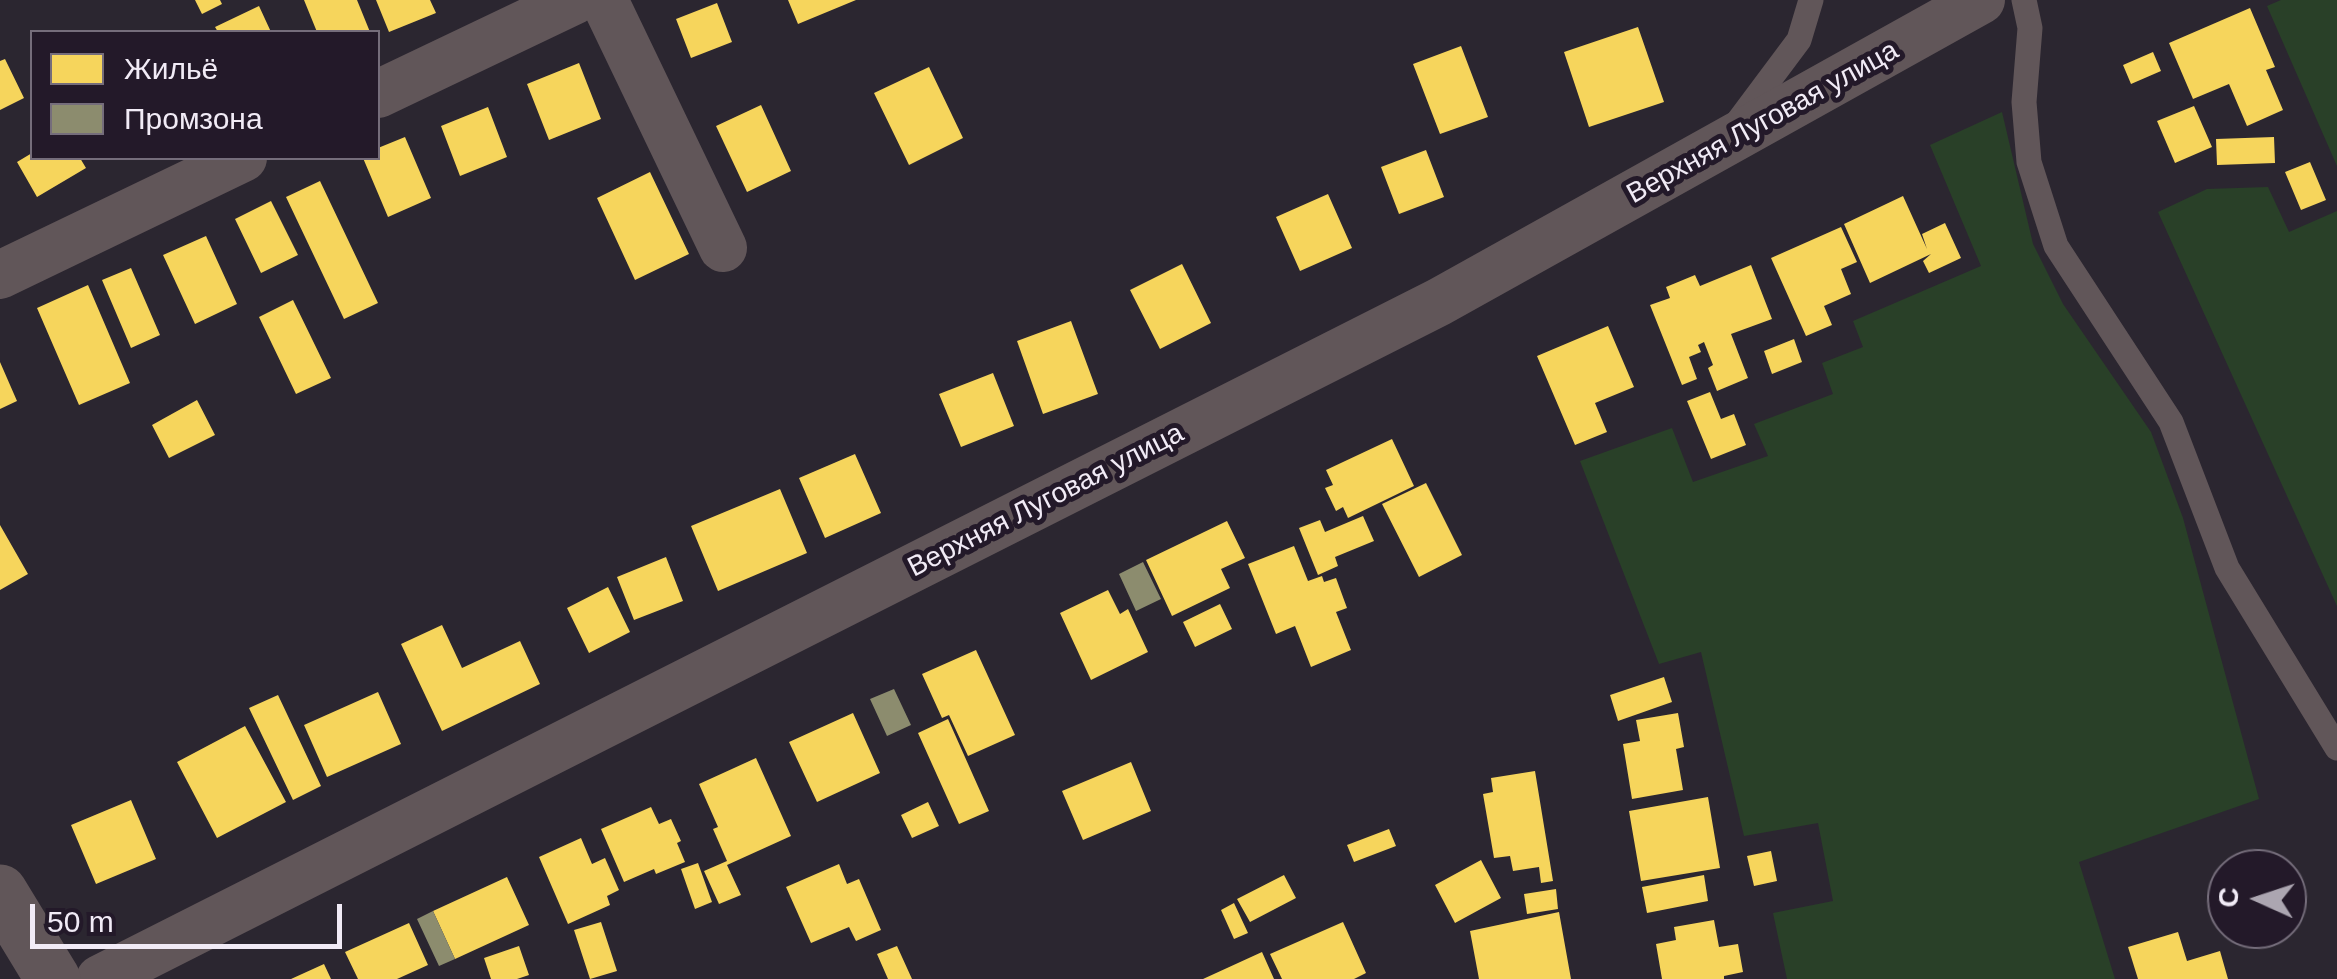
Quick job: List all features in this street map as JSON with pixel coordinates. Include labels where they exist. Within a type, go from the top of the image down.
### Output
[{"type":"street","points":[[380,93],[575,0]]},
{"type":"street","points":[[604,0],[723,248]]},
{"type":"street","name":"Верхняя Луговая улица","points":[[100,979],[1421,311],[1980,0]]},
{"type":"street","points":[[0,275],[239,160]]},
{"type":"street","points":[[0,892],[53,979]]},
{"type":"lane","points":[[1718,148],[1799,40],[1811,0]]},
{"type":"lane","points":[[2024,0],[2030,28],[2024,102],[2029,162],[2056,246],[2171,422],[2227,568],[2337,748]]},
{"type":"green space","points":[[2281,0],[2337,0],[2337,166],[2267,6]]},
{"type":"green space","points":[[2002,112],[2033,244],[2063,304],[2151,432],[2183,518],[2259,799],[2079,862],[2115,979],[1787,979],[1773,913],[1833,901],[1818,823],[1744,836],[1701,652],[1659,664],[1580,461],[1672,428],[1693,482],[1768,456],[1754,424],[1833,394],[1822,363],[1863,347],[1853,321],[1981,266],[1930,145]]},
{"type":"green space","points":[[2268,187],[2289,232],[2337,211],[2337,606],[2158,212],[2207,189]]},
{"type":"building: Жильё","points":[[195,0],[220,0],[222,4],[202,14]]},
{"type":"building: Жильё","points":[[304,0],[357,0],[369,30],[316,30]]},
{"type":"building: Жильё","points":[[376,0],[430,0],[436,13],[389,32]]},
{"type":"building: Жильё","points":[[788,0],[856,0],[798,24]]},
{"type":"building: Жильё","points":[[717,3],[732,42],[691,58],[676,19]]},
{"type":"building: Жильё","points":[[259,6],[270,30],[217,30],[215,27]]},
{"type":"building: Жильё","points":[[2250,8],[2275,67],[2266,70],[2283,110],[2247,126],[2229,84],[2193,99],[2169,43]]},
{"type":"building: Жильё","points":[[1638,27],[1664,102],[1589,127],[1564,52]]},
{"type":"building: Жильё","points":[[1461,46],[1488,117],[1440,134],[1413,64]]},
{"type":"building: Жильё","points":[[2153,52],[2161,71],[2131,84],[2123,65]]},
{"type":"building: Жильё","points":[[5,59],[24,98],[0,110],[0,61]]},
{"type":"building: Жильё","points":[[579,63],[601,119],[549,140],[527,84]]},
{"type":"building: Жильё","points":[[929,67],[963,138],[909,165],[874,93]]},
{"type":"building: Жильё","points":[[761,105],[791,171],[747,192],[716,126]]},
{"type":"building: Жильё","points":[[2194,106],[2212,147],[2175,163],[2157,121]]},
{"type":"building: Жильё","points":[[488,107],[507,157],[460,176],[441,126]]},
{"type":"building: Жильё","points":[[405,137],[431,198],[388,217],[364,160],[380,160],[380,147]]},
{"type":"building: Жильё","points":[[2274,137],[2275,163],[2217,165],[2216,139]]},
{"type":"building: Жильё","points":[[1426,150],[1444,197],[1399,214],[1381,167]]},
{"type":"building: Жильё","points":[[30,154],[30,160],[81,160],[86,168],[37,197],[17,162]]},
{"type":"building: Жильё","points":[[2310,162],[2326,200],[2301,210],[2285,172]]},
{"type":"building: Жильё","points":[[650,172],[689,254],[635,280],[597,198]]},
{"type":"building: Жильё","points":[[320,181],[378,303],[344,319],[286,197]]},
{"type":"building: Жильё","points":[[1328,194],[1352,248],[1300,271],[1276,217]]},
{"type":"building: Жильё","points":[[1903,196],[1927,249],[1922,234],[1945,223],[1961,258],[1929,273],[1923,261],[1931,254],[1870,283],[1844,224]]},
{"type":"building: Жильё","points":[[271,201],[298,255],[261,273],[235,219]]},
{"type":"building: Жильё","points":[[1841,227],[1857,262],[1841,269],[1851,294],[1824,306],[1832,325],[1806,336],[1771,258]]},
{"type":"building: Жильё","points":[[206,236],[237,304],[195,324],[163,255]]},
{"type":"building: Жильё","points":[[1182,264],[1211,323],[1160,349],[1130,290]]},
{"type":"building: Жильё","points":[[1751,265],[1772,319],[1731,334],[1748,378],[1717,391],[1704,342],[1698,345],[1701,352],[1689,357],[1697,379],[1682,385],[1650,305],[1670,298],[1666,287],[1695,275],[1700,286]]},
{"type":"building: Жильё","points":[[131,268],[160,335],[131,348],[102,280]]},
{"type":"building: Жильё","points":[[88,285],[130,383],[79,405],[37,308]]},
{"type":"building: Жильё","points":[[293,300],[331,378],[296,394],[259,317]]},
{"type":"building: Жильё","points":[[1071,321],[1098,394],[1043,414],[1017,341]]},
{"type":"building: Жильё","points":[[1608,326],[1634,387],[1595,403],[1607,432],[1575,445],[1537,356]]},
{"type":"building: Жильё","points":[[1794,339],[1802,362],[1772,374],[1764,351]]},
{"type":"building: Жильё","points":[[0,362],[17,401],[0,409]]},
{"type":"building: Жильё","points":[[993,373],[1014,426],[961,447],[939,394]]},
{"type":"building: Жильё","points":[[1710,392],[1721,419],[1734,414],[1746,445],[1711,459],[1687,401]]},
{"type":"building: Жильё","points":[[197,400],[215,435],[169,458],[152,425]]},
{"type":"building: Жильё","points":[[1392,439],[1414,486],[1348,518],[1343,507],[1336,511],[1325,488],[1333,485],[1326,470]]},
{"type":"building: Жильё","points":[[855,454],[881,513],[825,538],[799,478]]},
{"type":"building: Жильё","points":[[1426,483],[1462,555],[1419,577],[1382,504]]},
{"type":"building: Жильё","points":[[780,489],[807,553],[718,591],[691,526]]},
{"type":"building: Жильё","points":[[1363,516],[1374,541],[1335,557],[1338,566],[1318,575],[1299,528],[1320,520],[1325,532]]},
{"type":"building: Жильё","points":[[1227,521],[1245,558],[1221,569],[1230,588],[1172,616],[1146,560]]},
{"type":"building: Жильё","points":[[0,525],[28,574],[0,590]]},
{"type":"building: Жильё","points":[[1294,546],[1308,581],[1322,576],[1324,582],[1336,578],[1347,608],[1336,612],[1351,650],[1311,667],[1295,626],[1276,634],[1248,564]]},
{"type":"building: Жильё","points":[[666,557],[683,601],[634,620],[617,577]]},
{"type":"building: Жильё","points":[[608,587],[630,632],[589,653],[567,608]]},
{"type":"building: Жильё","points":[[1108,590],[1120,614],[1128,609],[1148,652],[1091,680],[1060,613]]},
{"type":"building: Жильё","points":[[1220,604],[1232,629],[1195,647],[1183,622]]},
{"type":"building: Жильё","points":[[442,625],[462,668],[520,641],[540,684],[442,731],[401,644]]},
{"type":"building: Жильё","points":[[976,650],[1015,735],[968,756],[949,715],[942,718],[922,674]]},
{"type":"building: Жильё","points":[[1664,677],[1672,702],[1618,721],[1610,695]]},
{"type":"building: Жильё","points":[[378,692],[401,744],[327,777],[304,725]]},
{"type":"building: Жильё","points":[[278,695],[321,786],[293,800],[249,708]]},
{"type":"building: Жильё","points":[[853,713],[880,773],[817,802],[789,742]]},
{"type":"building: Жильё","points":[[1678,713],[1684,747],[1676,749],[1683,790],[1632,799],[1623,744],[1640,741],[1636,720]]},
{"type":"building: Жильё","points":[[948,719],[989,811],[959,824],[918,733]]},
{"type":"building: Жильё","points":[[245,726],[286,802],[217,838],[177,762]]},
{"type":"building: Жильё","points":[[756,758],[791,836],[727,865],[741,895],[719,904],[704,871],[727,861],[713,829],[718,827],[699,784]]},
{"type":"building: Жильё","points":[[1131,762],[1151,811],[1083,840],[1062,791]]},
{"type":"building: Жильё","points":[[1535,771],[1553,881],[1541,883],[1539,867],[1513,871],[1510,856],[1494,858],[1483,794],[1493,792],[1491,778]]},
{"type":"building: Жильё","points":[[1708,797],[1720,868],[1641,881],[1629,811]]},
{"type":"building: Жильё","points":[[131,800],[156,859],[96,884],[71,825]]},
{"type":"building: Жильё","points":[[928,802],[939,826],[912,838],[901,815]]},
{"type":"building: Жильё","points":[[651,807],[659,824],[671,819],[685,862],[656,874],[654,869],[624,882],[601,829]]},
{"type":"building: Жильё","points":[[1389,829],[1396,846],[1354,862],[1347,845]]},
{"type":"building: Жильё","points":[[581,838],[592,864],[605,858],[619,890],[607,896],[610,905],[568,924],[539,857]]},
{"type":"building: Жильё","points":[[1771,851],[1777,881],[1754,886],[1747,856]]},
{"type":"building: Жильё","points":[[1481,860],[1501,898],[1455,923],[1435,885]]},
{"type":"building: Жильё","points":[[698,863],[712,902],[695,909],[681,869]]},
{"type":"building: Жильё","points":[[839,864],[847,884],[859,879],[881,930],[856,941],[849,927],[811,943],[786,887]]},
{"type":"building: Жильё","points":[[1284,875],[1296,898],[1250,922],[1237,899]]},
{"type":"building: Жильё","points":[[1704,875],[1708,901],[1647,913],[1642,887]]},
{"type":"building: Жильё","points":[[507,877],[529,925],[455,959],[433,911]]},
{"type":"building: Жильё","points":[[1556,889],[1558,909],[1527,914],[1524,894]]},
{"type":"building: Жильё","points":[[1234,903],[1248,933],[1234,939],[1221,910]]},
{"type":"building: Жильё","points":[[1559,912],[1571,979],[1479,979],[1470,931]]},
{"type":"building: Жильё","points":[[1714,920],[1719,947],[1738,944],[1743,972],[1724,979],[1662,979],[1656,944],[1676,940],[1674,927]]},
{"type":"building: Жильё","points":[[601,922],[617,971],[590,979],[574,930]]},
{"type":"building: Жильё","points":[[1343,922],[1366,973],[1354,979],[1282,979],[1270,954]]},
{"type":"building: Жильё","points":[[409,923],[428,965],[397,979],[358,979],[345,952]]},
{"type":"building: Жильё","points":[[2178,932],[2187,961],[2220,951],[2228,979],[2138,979],[2128,947]]},
{"type":"building: Жильё","points":[[519,946],[529,975],[491,979],[484,958]]},
{"type":"building: Жильё","points":[[897,946],[912,979],[888,979],[877,954]]},
{"type":"building: Жильё","points":[[1262,952],[1274,979],[1203,979]]},
{"type":"building: Жильё","points":[[324,964],[331,979],[291,979]]},
{"type":"building: Промзона","points":[[1143,562],[1161,599],[1136,611],[1119,574]]},
{"type":"building: Промзона","points":[[894,689],[911,725],[887,736],[870,699]]},
{"type":"building: Промзона","points":[[433,911],[455,959],[439,966],[417,919]]}]
